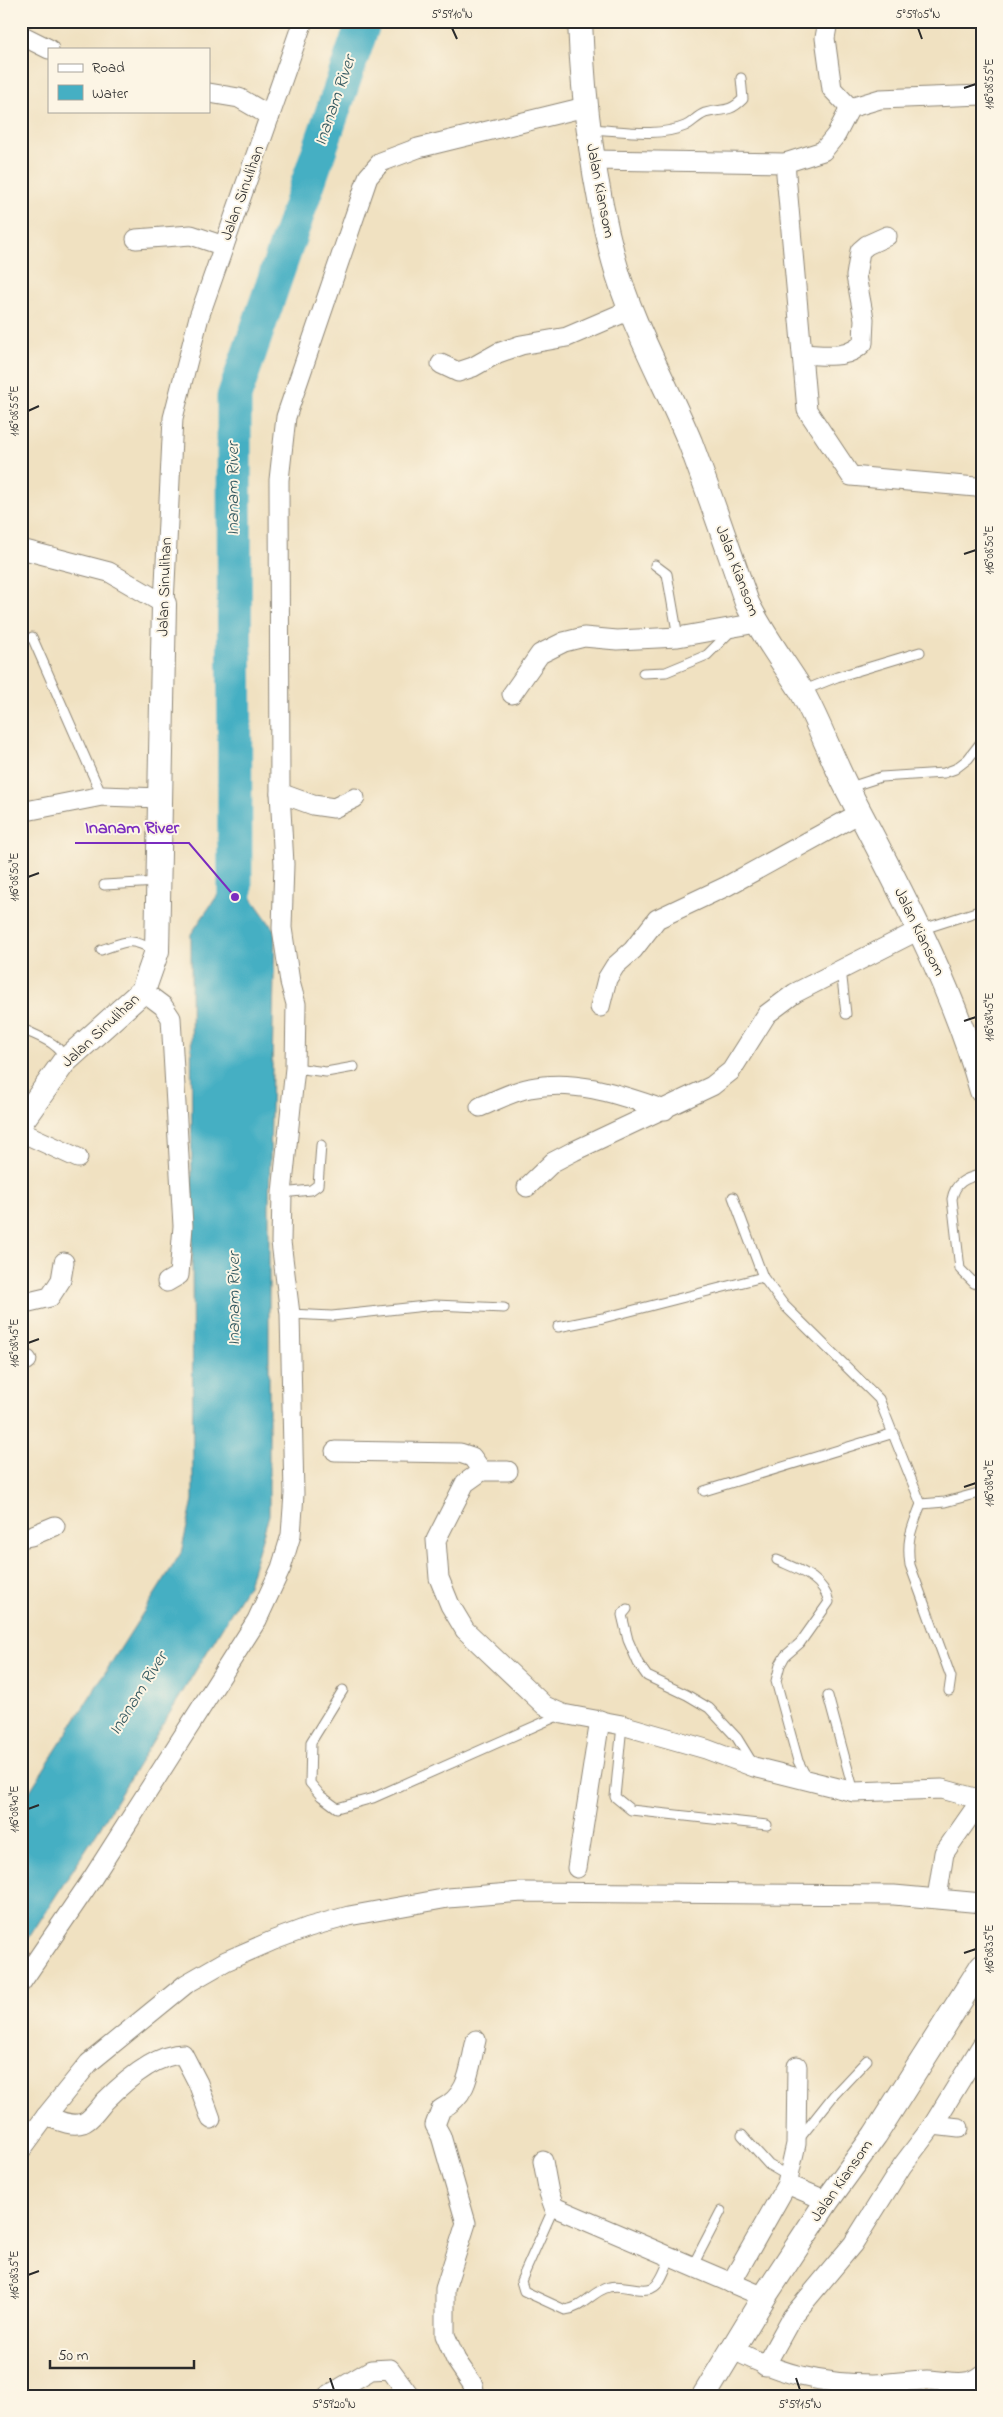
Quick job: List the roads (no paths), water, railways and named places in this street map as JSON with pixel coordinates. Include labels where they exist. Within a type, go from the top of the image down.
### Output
[{"type":"street","name":"Jalan Sinulihan","points":[[21,1122],[64,1062],[143,991],[157,951],[164,604],[173,418],[199,317],[304,21]]},
{"type":"street","name":"Jalan Kiansom","points":[[580,21],[592,160],[614,262],[630,310],[690,442],[747,603],[746,625],[801,691],[847,788],[938,968],[963,1028],[982,1091]]},
{"type":"street","points":[[828,21],[825,38],[832,89],[850,108]]},
{"type":"street","points":[[21,35],[48,48]]},
{"type":"street","points":[[210,94],[239,98],[270,116]]},
{"type":"street","points":[[592,160],[785,163],[823,151],[836,135],[850,108],[880,100],[982,95]]},
{"type":"street","points":[[21,1983],[92,1879],[257,1620],[281,1568],[291,1535],[294,1494],[290,1314],[281,1242],[282,1193],[295,1068],[296,1004],[290,982],[282,928],[284,864],[280,792],[279,480],[286,417],[368,178],[381,162],[418,148],[587,118]]},
{"type":"street","points":[[785,163],[807,410],[850,476],[976,487]]},
{"type":"street","points":[[136,239],[190,235],[224,246]]},
{"type":"street","points":[[803,354],[844,355],[855,352],[863,343],[864,319],[856,276],[860,251],[867,245],[887,236]]},
{"type":"street","points":[[441,364],[458,372],[473,368],[498,353],[521,345],[568,337],[630,310]]},
{"type":"street","points":[[21,549],[109,572],[164,604]]},
{"type":"street","points":[[512,694],[540,654],[564,642],[584,637],[617,640],[678,637],[746,625]]},
{"type":"street","points":[[280,792],[313,804],[334,808],[355,798]]},
{"type":"street","points":[[21,812],[102,796],[161,798]]},
{"type":"street","points":[[600,1007],[607,979],[615,966],[633,950],[657,919],[727,886],[860,813]]},
{"type":"street","points":[[527,1187],[553,1162],[712,1086],[731,1071],[767,1014],[794,993],[919,930]]},
{"type":"street","points":[[143,991],[163,1006],[171,1018],[183,1226],[179,1275],[166,1282]]},
{"type":"street","points":[[480,1107],[532,1087],[562,1086],[607,1091],[665,1110]]},
{"type":"street","points":[[21,1132],[78,1158]]},
{"type":"street","points":[[21,1298],[29,1302],[50,1297],[61,1280],[64,1262]]},
{"type":"street","points":[[335,1451],[460,1453],[472,1458],[482,1471]]},
{"type":"street","points":[[508,1471],[482,1471],[465,1484],[436,1540],[439,1578],[444,1594],[465,1630],[545,1706],[563,1714],[622,1725],[706,1749],[754,1767],[854,1792],[942,1789],[981,1800],[944,1853],[937,1898]]},
{"type":"street","points":[[21,1538],[55,1526]]},
{"type":"street","points":[[578,1868],[600,1720]]},
{"type":"street","points":[[21,2150],[89,2063],[186,1984],[226,1961],[274,1940],[309,1927],[349,1916],[448,1898],[522,1892],[894,1895],[982,1903]]},
{"type":"street","name":"Jalan Kiansom","points":[[704,2396],[734,2350],[764,2297],[827,2201],[875,2135],[982,1966]]},
{"type":"street","points":[[475,2396],[473,2385],[456,2360],[445,2335],[445,2289],[466,2223],[441,2136],[435,2125],[441,2109],[454,2103],[464,2090],[476,2040]]},
{"type":"street","points":[[765,2366],[792,2317],[853,2244],[902,2166],[933,2125],[982,2045]]},
{"type":"street","points":[[46,2116],[74,2125],[85,2123],[110,2096],[155,2060],[173,2054],[184,2054],[198,2083],[211,2119]]},
{"type":"street","points":[[731,2283],[788,2180],[796,2144],[797,2066]]},
{"type":"street","points":[[933,2125],[959,2128]]},
{"type":"street","points":[[544,2161],[549,2193],[554,2207],[764,2297]]},
{"type":"street","points":[[788,2180],[827,2201]]},
{"type":"street","points":[[734,2350],[765,2366],[797,2376],[839,2382],[905,2385],[926,2380],[970,2382],[982,2375]]},
{"type":"street","points":[[327,2396],[371,2370],[390,2369],[410,2396]]},
{"type":"lane","points":[[587,118],[658,132],[685,126],[704,114],[731,109],[737,104],[742,98],[741,78]]},
{"type":"lane","points":[[655,566],[667,574],[678,637]]},
{"type":"lane","points":[[644,673],[666,672],[707,655],[746,625]]},
{"type":"lane","points":[[32,637],[102,796]]},
{"type":"lane","points":[[801,691],[838,677],[920,652]]},
{"type":"lane","points":[[847,788],[881,777],[944,773],[955,770],[968,759],[982,741]]},
{"type":"lane","points":[[104,885],[159,882]]},
{"type":"lane","points":[[919,930],[982,910]]},
{"type":"lane","points":[[101,950],[125,941],[137,941],[157,951]]},
{"type":"lane","points":[[841,969],[846,1014]]},
{"type":"lane","points":[[27,1031],[51,1043],[63,1054],[64,1062]]},
{"type":"lane","points":[[295,1068],[326,1072],[354,1067]]},
{"type":"lane","points":[[282,1193],[311,1190],[318,1185],[321,1145]]},
{"type":"lane","points":[[982,1174],[965,1178],[954,1188],[952,1199],[960,1270],[974,1283],[982,1286]]},
{"type":"lane","points":[[733,1198],[763,1277],[784,1305],[879,1399],[894,1433],[921,1504],[908,1537],[910,1565],[951,1677],[949,1691]]},
{"type":"lane","points":[[558,1327],[603,1318],[763,1277]]},
{"type":"lane","points":[[290,1314],[332,1316],[435,1305],[504,1308]]},
{"type":"lane","points":[[704,1491],[894,1433]]},
{"type":"lane","points":[[921,1504],[945,1502],[982,1492]]},
{"type":"lane","points":[[777,1560],[812,1575],[827,1592],[829,1602],[800,1643],[785,1656],[780,1665],[776,1681],[798,1761],[808,1780]]},
{"type":"lane","points":[[627,1609],[622,1615],[622,1623],[638,1663],[647,1676],[709,1708],[737,1738],[754,1767]]},
{"type":"lane","points":[[343,1690],[310,1742],[310,1783],[321,1796],[337,1808],[373,1798],[563,1714]]},
{"type":"lane","points":[[828,1696],[854,1792]]},
{"type":"lane","points":[[622,1725],[615,1797],[631,1810],[766,1825]]},
{"type":"lane","points":[[796,2144],[834,2095],[867,2060]]},
{"type":"lane","points":[[742,2135],[769,2165],[788,2180]]},
{"type":"lane","points":[[554,2207],[521,2281],[524,2291],[565,2310],[573,2309],[608,2287],[653,2288],[658,2283],[670,2258]]},
{"type":"lane","points":[[692,2267],[721,2211]]},
{"type":"water","points":[[226,883],[241,883],[275,931],[269,1206],[269,1515],[248,1585],[99,1829],[21,1950],[21,1805],[181,1553],[193,1500],[191,934]]},
{"type":"waterway","name":"Inanam River","points":[[235,931],[234,397],[364,21]]},
{"type":"place","name":"Inanam River","points":[[235,897]]}]
